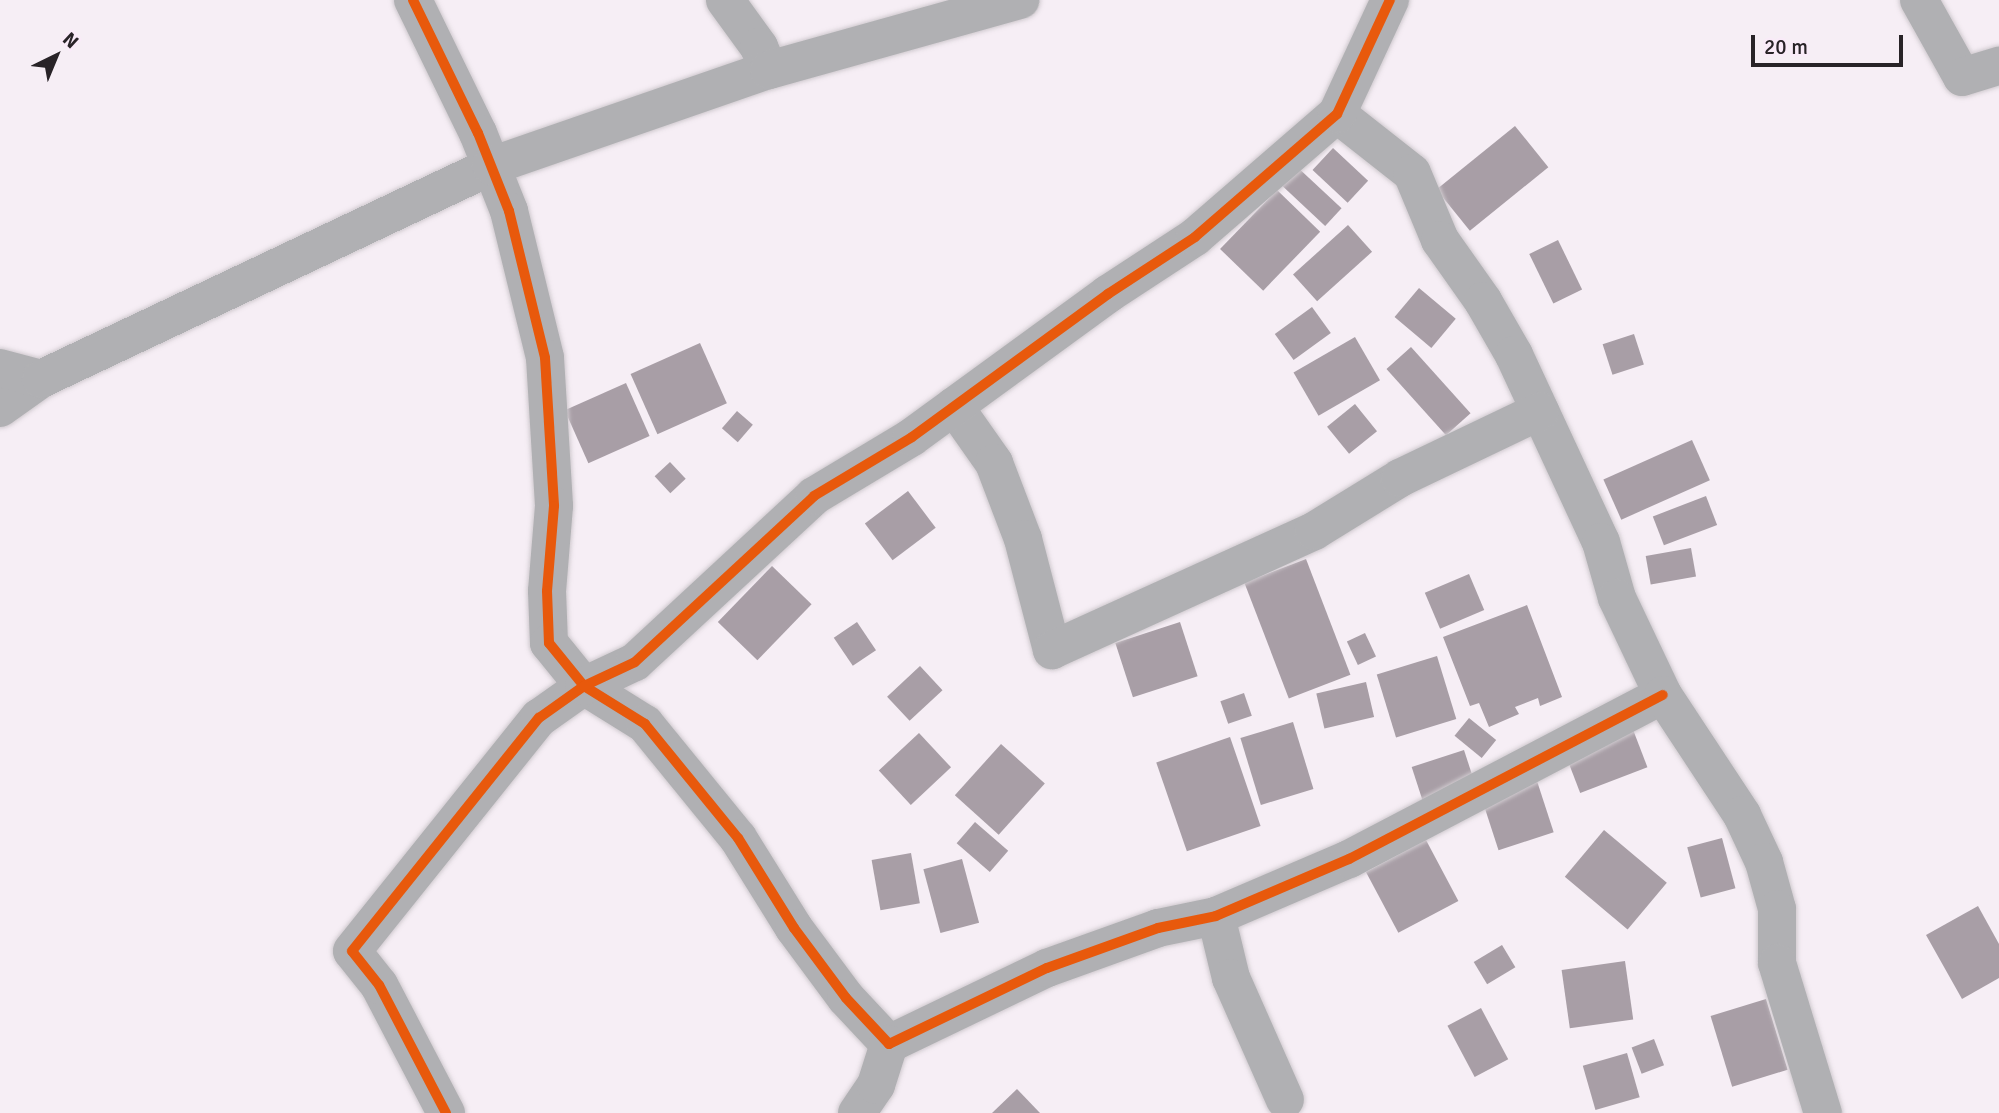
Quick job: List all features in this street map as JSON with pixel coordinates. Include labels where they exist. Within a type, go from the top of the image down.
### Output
[{"type":"street","points":[[413,0],[491,166],[509,211],[545,358],[554,506],[547,591],[549,643],[584,686],[645,724],[738,838],[794,928],[846,998],[889,1044]]},
{"type":"street","points":[[724,0],[759,47],[769,70]]},
{"type":"street","points":[[0,408],[41,379],[491,166],[769,70],[1020,0]]},
{"type":"street","points":[[446,1113],[379,985],[352,951],[539,718],[584,686],[635,662],[814,496],[954,406],[1195,237],[1337,114],[1385,19],[1390,0]]},
{"type":"street","points":[[1919,0],[1962,77],[1999,66]]},
{"type":"street","points":[[1337,114],[1412,173],[1440,240],[1483,301],[1539,411],[1601,542],[1617,597],[1663,695],[1742,815],[1764,862],[1777,909],[1776,963],[1814,1110]]},
{"type":"street","points":[[0,368],[41,379]]},
{"type":"street","points":[[954,406],[994,463],[1023,539],[1052,650],[1314,531],[1400,478],[1539,411]]},
{"type":"street","points":[[857,1113],[876,1085],[889,1044],[1047,968],[1158,928],[1216,916],[1437,816],[1534,760],[1663,695]]},
{"type":"street","points":[[1216,916],[1231,978],[1285,1100]]},
{"type":"building","points":[[1515,126],[1548,167],[1470,231],[1437,190]]},
{"type":"building","points":[[1333,148],[1368,181],[1348,203],[1313,170]]},
{"type":"building","points":[[1294,164],[1342,208],[1325,226],[1278,182]]},
{"type":"building","points":[[1277,190],[1320,232],[1263,291],[1220,249]]},
{"type":"building","points":[[1348,225],[1372,252],[1317,301],[1293,275]]},
{"type":"building","points":[[1558,240],[1582,289],[1553,303],[1529,254]]},
{"type":"building","points":[[1419,288],[1456,319],[1431,348],[1395,317]]},
{"type":"building","points":[[1312,307],[1331,333],[1294,360],[1275,334]]},
{"type":"building","points":[[1634,334],[1644,364],[1613,375],[1603,344]]},
{"type":"building","points":[[1355,337],[1380,380],[1319,416],[1294,372]]},
{"type":"building","points":[[700,343],[727,403],[657,434],[631,374]]},
{"type":"building","points":[[1411,347],[1471,413],[1446,435],[1386,369]]},
{"type":"building","points":[[626,383],[650,436],[588,463],[565,410]]},
{"type":"building","points":[[1355,404],[1377,431],[1349,454],[1327,427]]},
{"type":"building","points":[[737,411],[753,425],[738,442],[722,428]]},
{"type":"building","points":[[1692,440],[1710,480],[1621,520],[1603,479]]},
{"type":"building","points":[[670,462],[686,479],[670,493],[655,476]]},
{"type":"building","points":[[908,491],[936,528],[893,560],[865,523]]},
{"type":"building","points":[[1706,496],[1717,525],[1664,545],[1653,516]]},
{"type":"building","points":[[1691,548],[1696,577],[1651,585],[1646,556]]},
{"type":"building","points":[[1306,559],[1350,675],[1289,698],[1244,583]]},
{"type":"building","points":[[772,566],[812,604],[757,660],[718,622]]},
{"type":"building","points":[[1469,574],[1484,610],[1440,629],[1425,593]]},
{"type":"building","points":[[1527,605],[1562,697],[1540,706],[1538,698],[1515,707],[1519,714],[1489,727],[1479,703],[1470,706],[1443,637]]},
{"type":"building","points":[[857,622],[876,650],[853,666],[834,638]]},
{"type":"building","points":[[1180,622],[1198,676],[1133,697],[1115,643]]},
{"type":"building","points":[[1365,633],[1376,657],[1358,665],[1347,641]]},
{"type":"building","points":[[1437,656],[1456,719],[1396,738],[1377,674]]},
{"type":"building","points":[[920,666],[943,690],[910,721],[887,697]]},
{"type":"building","points":[[1366,682],[1374,717],[1324,729],[1316,693]]},
{"type":"building","points":[[1244,693],[1252,716],[1228,724],[1220,701]]},
{"type":"building","points":[[1469,718],[1496,740],[1482,758],[1455,736]]},
{"type":"building","points":[[1293,722],[1313,789],[1261,805],[1240,738]]},
{"type":"building","points":[[1632,727],[1647,767],[1580,793],[1565,753]]},
{"type":"building","points":[[919,733],[951,767],[911,805],[879,771]]},
{"type":"building","points":[[1230,737],[1261,826],[1187,851],[1156,762]]},
{"type":"building","points":[[1001,744],[1045,783],[999,835],[955,795]]},
{"type":"building","points":[[1464,750],[1477,789],[1424,806],[1412,767]]},
{"type":"building","points":[[1537,781],[1554,832],[1499,850],[1482,799]]},
{"type":"building","points":[[975,822],[1008,851],[990,872],[957,843]]},
{"type":"building","points":[[1604,830],[1667,883],[1628,929],[1565,877]]},
{"type":"building","points":[[1722,838],[1735,888],[1701,898],[1687,847]]},
{"type":"building","points":[[1426,840],[1458,901],[1398,933],[1366,872]]},
{"type":"building","points":[[911,853],[920,903],[880,910],[872,860]]},
{"type":"building","points":[[962,859],[979,923],[940,933],[923,869]]},
{"type":"building","points":[[1978,906],[1999,944],[1999,978],[1962,999],[1926,935]]},
{"type":"building","points":[[1502,945],[1515,967],[1487,984],[1474,962]]},
{"type":"building","points":[[1625,961],[1633,1019],[1570,1028],[1562,970]]},
{"type":"building","points":[[1766,999],[1788,1070],[1732,1087],[1711,1016]]},
{"type":"building","points":[[1481,1008],[1508,1059],[1475,1077],[1447,1026]]},
{"type":"building","points":[[1654,1039],[1664,1065],[1642,1074],[1632,1048]]},
{"type":"building","points":[[1627,1053],[1640,1097],[1595,1110],[1583,1066]]},
{"type":"building","points":[[1017,1089],[1040,1113],[992,1113]]},
{"type":"cycle path","points":[[413,0],[478,133],[509,211],[545,358],[554,506],[547,591],[549,643],[584,686],[645,724],[738,838],[794,928],[846,998],[889,1044],[1047,968],[1158,928],[1216,916],[1349,859],[1663,695]]},
{"type":"cycle path","points":[[446,1113],[379,985],[352,951],[539,718],[584,686],[635,662],[814,496],[912,437],[1108,294],[1195,237],[1337,114],[1390,0]]}]
